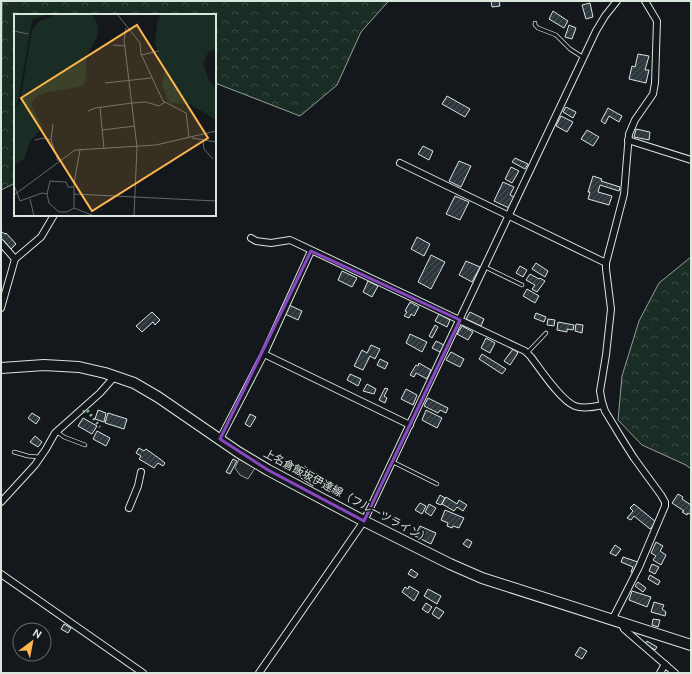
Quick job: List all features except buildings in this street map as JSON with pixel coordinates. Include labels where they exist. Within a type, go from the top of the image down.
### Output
[{"type":"main road","name":"上名倉飯坂伊達線（フルーツライン）","points":[[1,368],[44,365],[68,366],[93,369],[134,383],[147,390],[268,470],[364,521],[450,564],[482,578],[691,645]]},
{"type":"street","points":[[259,673],[364,521],[599,26],[617,1]]},
{"type":"street","points":[[612,620],[639,567],[665,506],[665,502],[661,495],[634,458],[605,411],[600,392],[611,309],[606,263],[624,194],[628,140],[631,128],[653,94],[655,83],[657,21],[646,1]]},
{"type":"street","points":[[628,140],[691,160]]},
{"type":"street","points":[[400,163],[606,263]]},
{"type":"street","points":[[1,308],[15,259],[41,237],[53,216]]},
{"type":"street","points":[[251,238],[256,241],[271,243],[290,240],[460,320],[528,353],[560,395],[569,403],[582,407],[603,405]]},
{"type":"street","points":[[1,243],[15,259]]},
{"type":"street","points":[[220,439],[264,354],[312,251]]},
{"type":"street","points":[[264,354],[410,424]]},
{"type":"street","points":[[1,502],[40,458],[56,431],[100,393],[115,376]]},
{"type":"street","points":[[129,508],[138,486],[141,472]]},
{"type":"street","points":[[1,574],[143,673]]},
{"type":"street","points":[[622,624],[624,629],[675,673]]},
{"type":"street","points":[[660,673],[665,664]]},
{"type":"lane","points":[[535,23],[538,28],[556,35],[570,49],[584,58]]},
{"type":"lane","points":[[485,267],[522,285]]},
{"type":"lane","points":[[528,353],[546,333]]},
{"type":"lane","points":[[56,431],[64,437],[85,445]]},
{"type":"lane","points":[[14,452],[40,458]]},
{"type":"lane","points":[[393,462],[437,484]]},
{"type":"highlighted area","points":[[311,251],[460,320],[364,521],[268,470],[220,439]]},
{"type":"green space","points":[[2,1],[389,1],[361,32],[337,85],[300,116],[216,83],[216,14],[14,14],[14,184],[1,190]]},
{"type":"green space","points":[[691,257],[691,469],[686,465],[642,445],[618,420],[622,376],[639,321],[659,283]]},
{"type":"shaded area","points":[[239,459],[255,468],[248,479],[240,475],[235,468]]},
{"type":"hedge","points":[[83,412],[87,410],[100,427]]}]
